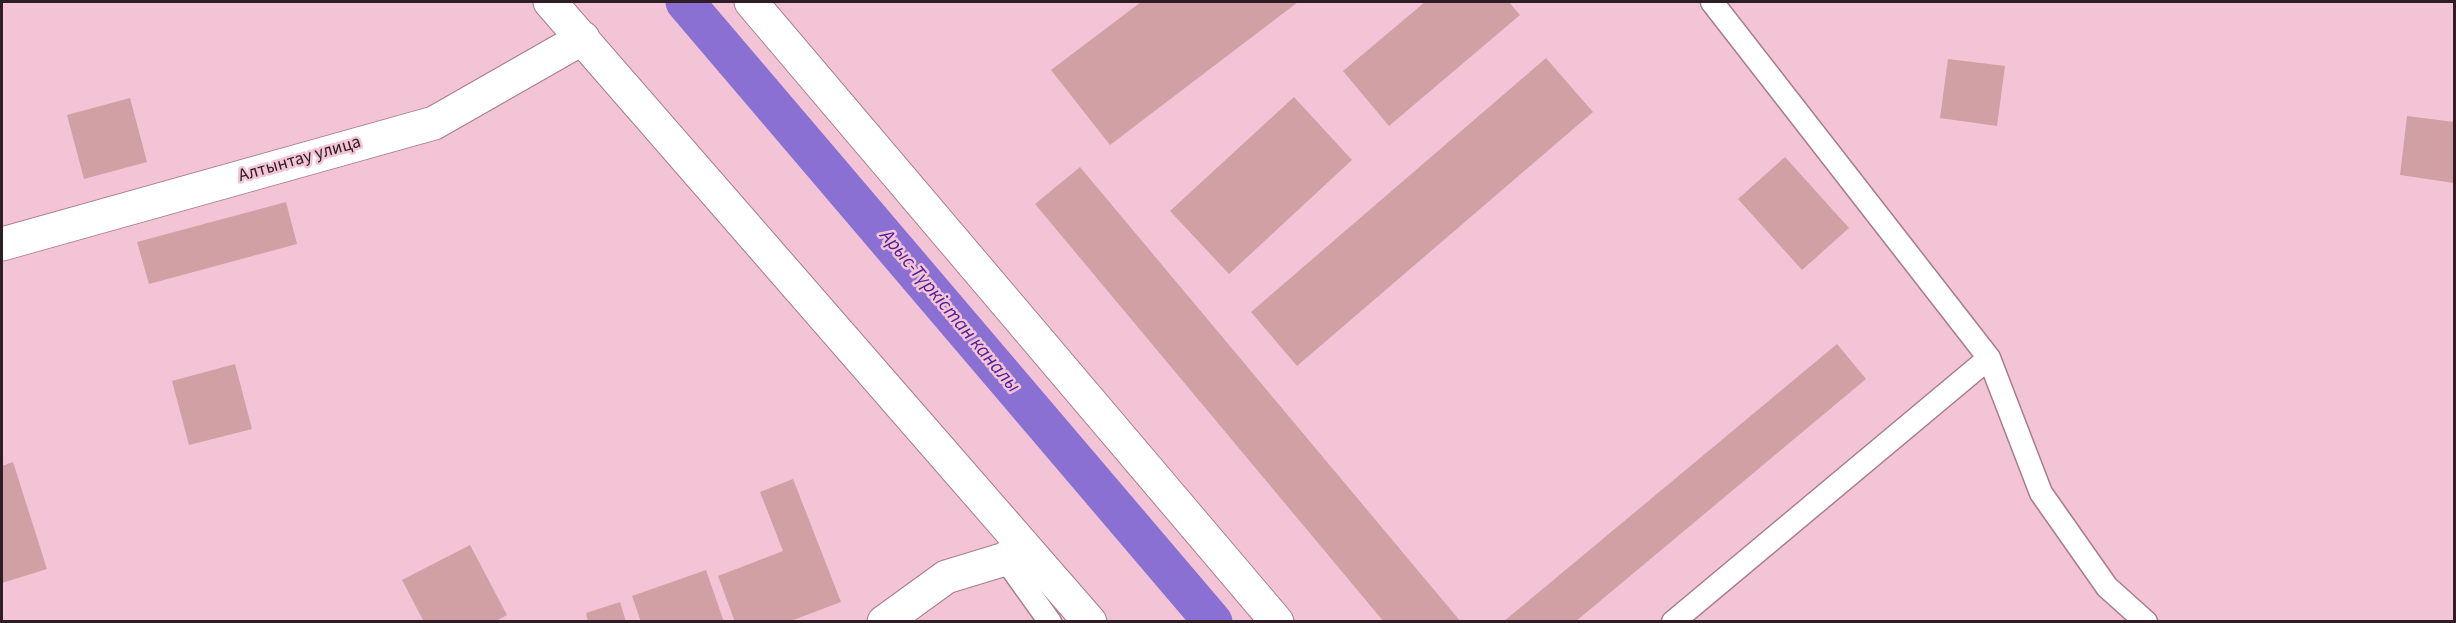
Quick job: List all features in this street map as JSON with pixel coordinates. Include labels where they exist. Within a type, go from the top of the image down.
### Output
[{"type":"street","points":[[550,2],[1014,553],[1090,621]]},
{"type":"street","points":[[751,2],[1277,621]]},
{"type":"street","name":"Алтынтау улица","points":[[2,244],[434,123],[583,39]]},
{"type":"street","points":[[884,621],[946,577],[1014,553]]},
{"type":"lane","points":[[1712,2],[1989,358],[2041,493],[2107,587],[2145,621]]},
{"type":"lane","points":[[1673,621],[1989,358]]},
{"type":"lane","points":[[1014,553],[1050,621]]},
{"type":"building","points":[[1141,2],[1298,2],[1110,145],[1051,70]]},
{"type":"building","points":[[1425,2],[1509,2],[1520,15],[1389,126],[1343,71]]},
{"type":"building","points":[[1546,58],[1593,112],[1297,366],[1251,312]]},
{"type":"building","points":[[1948,59],[2005,66],[1997,126],[1940,118]]},
{"type":"building","points":[[1294,97],[1352,160],[1229,274],[1170,211]]},
{"type":"building","points":[[130,98],[147,162],[84,179],[67,115]]},
{"type":"building","points":[[2407,116],[2454,122],[2454,183],[2400,175]]},
{"type":"building","points":[[1785,157],[1849,228],[1802,270],[1738,199]]},
{"type":"building","points":[[1080,167],[1461,622],[1384,622],[1035,204]]},
{"type":"building","points":[[286,202],[297,244],[149,284],[137,242]]},
{"type":"building","points":[[1837,344],[1866,379],[1575,622],[1503,622]]},
{"type":"building","points":[[235,364],[252,429],[189,445],[172,381]]},
{"type":"building","points":[[13,462],[47,569],[2,583],[2,466]]},
{"type":"building","points":[[793,479],[841,602],[788,622],[735,622],[718,576],[783,551],[760,492]]},
{"type":"building","points":[[470,545],[507,615],[494,622],[424,622],[402,580]]},
{"type":"building","points":[[706,570],[724,622],[641,622],[632,596]]},
{"type":"building","points":[[620,602],[626,622],[588,622],[586,613]]},
{"type":"waterway","name":"Арыс-Түркістан каналы","points":[[685,2],[1213,622]]}]
